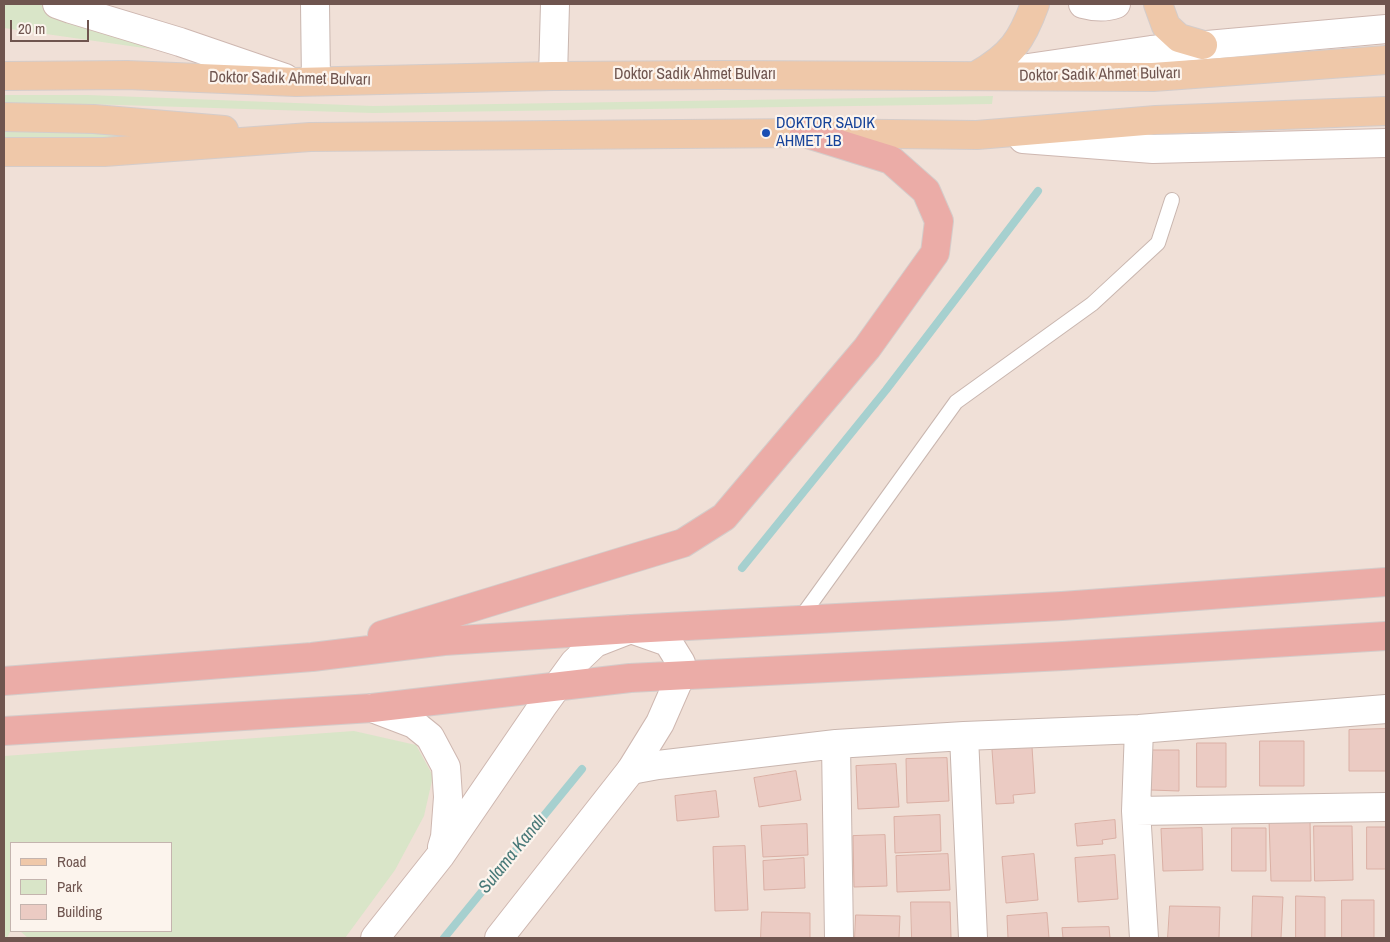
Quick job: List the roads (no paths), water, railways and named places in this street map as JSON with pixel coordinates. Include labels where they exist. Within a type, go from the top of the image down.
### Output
[{"type":"highway","points":[[312,657],[682,543],[724,516],[867,348],[935,253],[939,220],[926,191],[891,160],[804,133]]},
{"type":"highway","points":[[4,681],[312,657],[444,641],[1062,606],[1386,582]]},
{"type":"highway","points":[[4,731],[372,708],[630,678],[1062,656],[1386,636]]},
{"type":"main road","points":[[58,4],[306,82],[315,4]]},
{"type":"main road","points":[[553,76],[555,4]]},
{"type":"main road","points":[[978,76],[996,65],[1022,36],[1035,4]]},
{"type":"main road","points":[[1083,4],[1093,6],[1116,4]]},
{"type":"main road","points":[[1158,4],[1166,26],[1179,38],[1203,45]]},
{"type":"main road","points":[[978,76],[1151,50],[1386,29]]},
{"type":"main road","name":"Doktor Sadık Ahmet Bulvarı","points":[[4,76],[127,75],[306,82],[553,76],[712,75],[1153,77],[1386,60]]},
{"type":"main road","points":[[976,135],[1156,120],[1386,111]]},
{"type":"main road","points":[[4,117],[94,119],[310,137]]},
{"type":"main road","points":[[4,152],[104,152],[310,137],[804,133],[976,135],[1154,149],[1386,143]]},
{"type":"main road","points":[[375,938],[440,856],[574,663],[595,643],[631,629],[668,642],[681,662],[681,675],[660,723],[631,770],[499,938]]},
{"type":"main road","points":[[372,708],[414,724],[430,737],[446,767],[448,798],[445,837],[440,856]]},
{"type":"main road","points":[[631,770],[658,765],[836,744],[964,736],[1139,729],[1386,709]]},
{"type":"main road","points":[[1139,729],[1136,811],[1144,938]]},
{"type":"main road","points":[[964,736],[973,938]]},
{"type":"main road","points":[[836,744],[839,938]]},
{"type":"main road","points":[[1136,811],[1386,807]]},
{"type":"lane","points":[[799,620],[956,402],[1092,304],[1158,243],[1172,200]]},
{"type":"waterway","points":[[742,568],[886,390],[1038,191]]},
{"type":"waterway","name":"Sulama Kanalı","points":[[444,938],[582,769]]},
{"type":"place","name":"DOKTOR SADIK AHMET 1B","points":[[766,133]]}]
